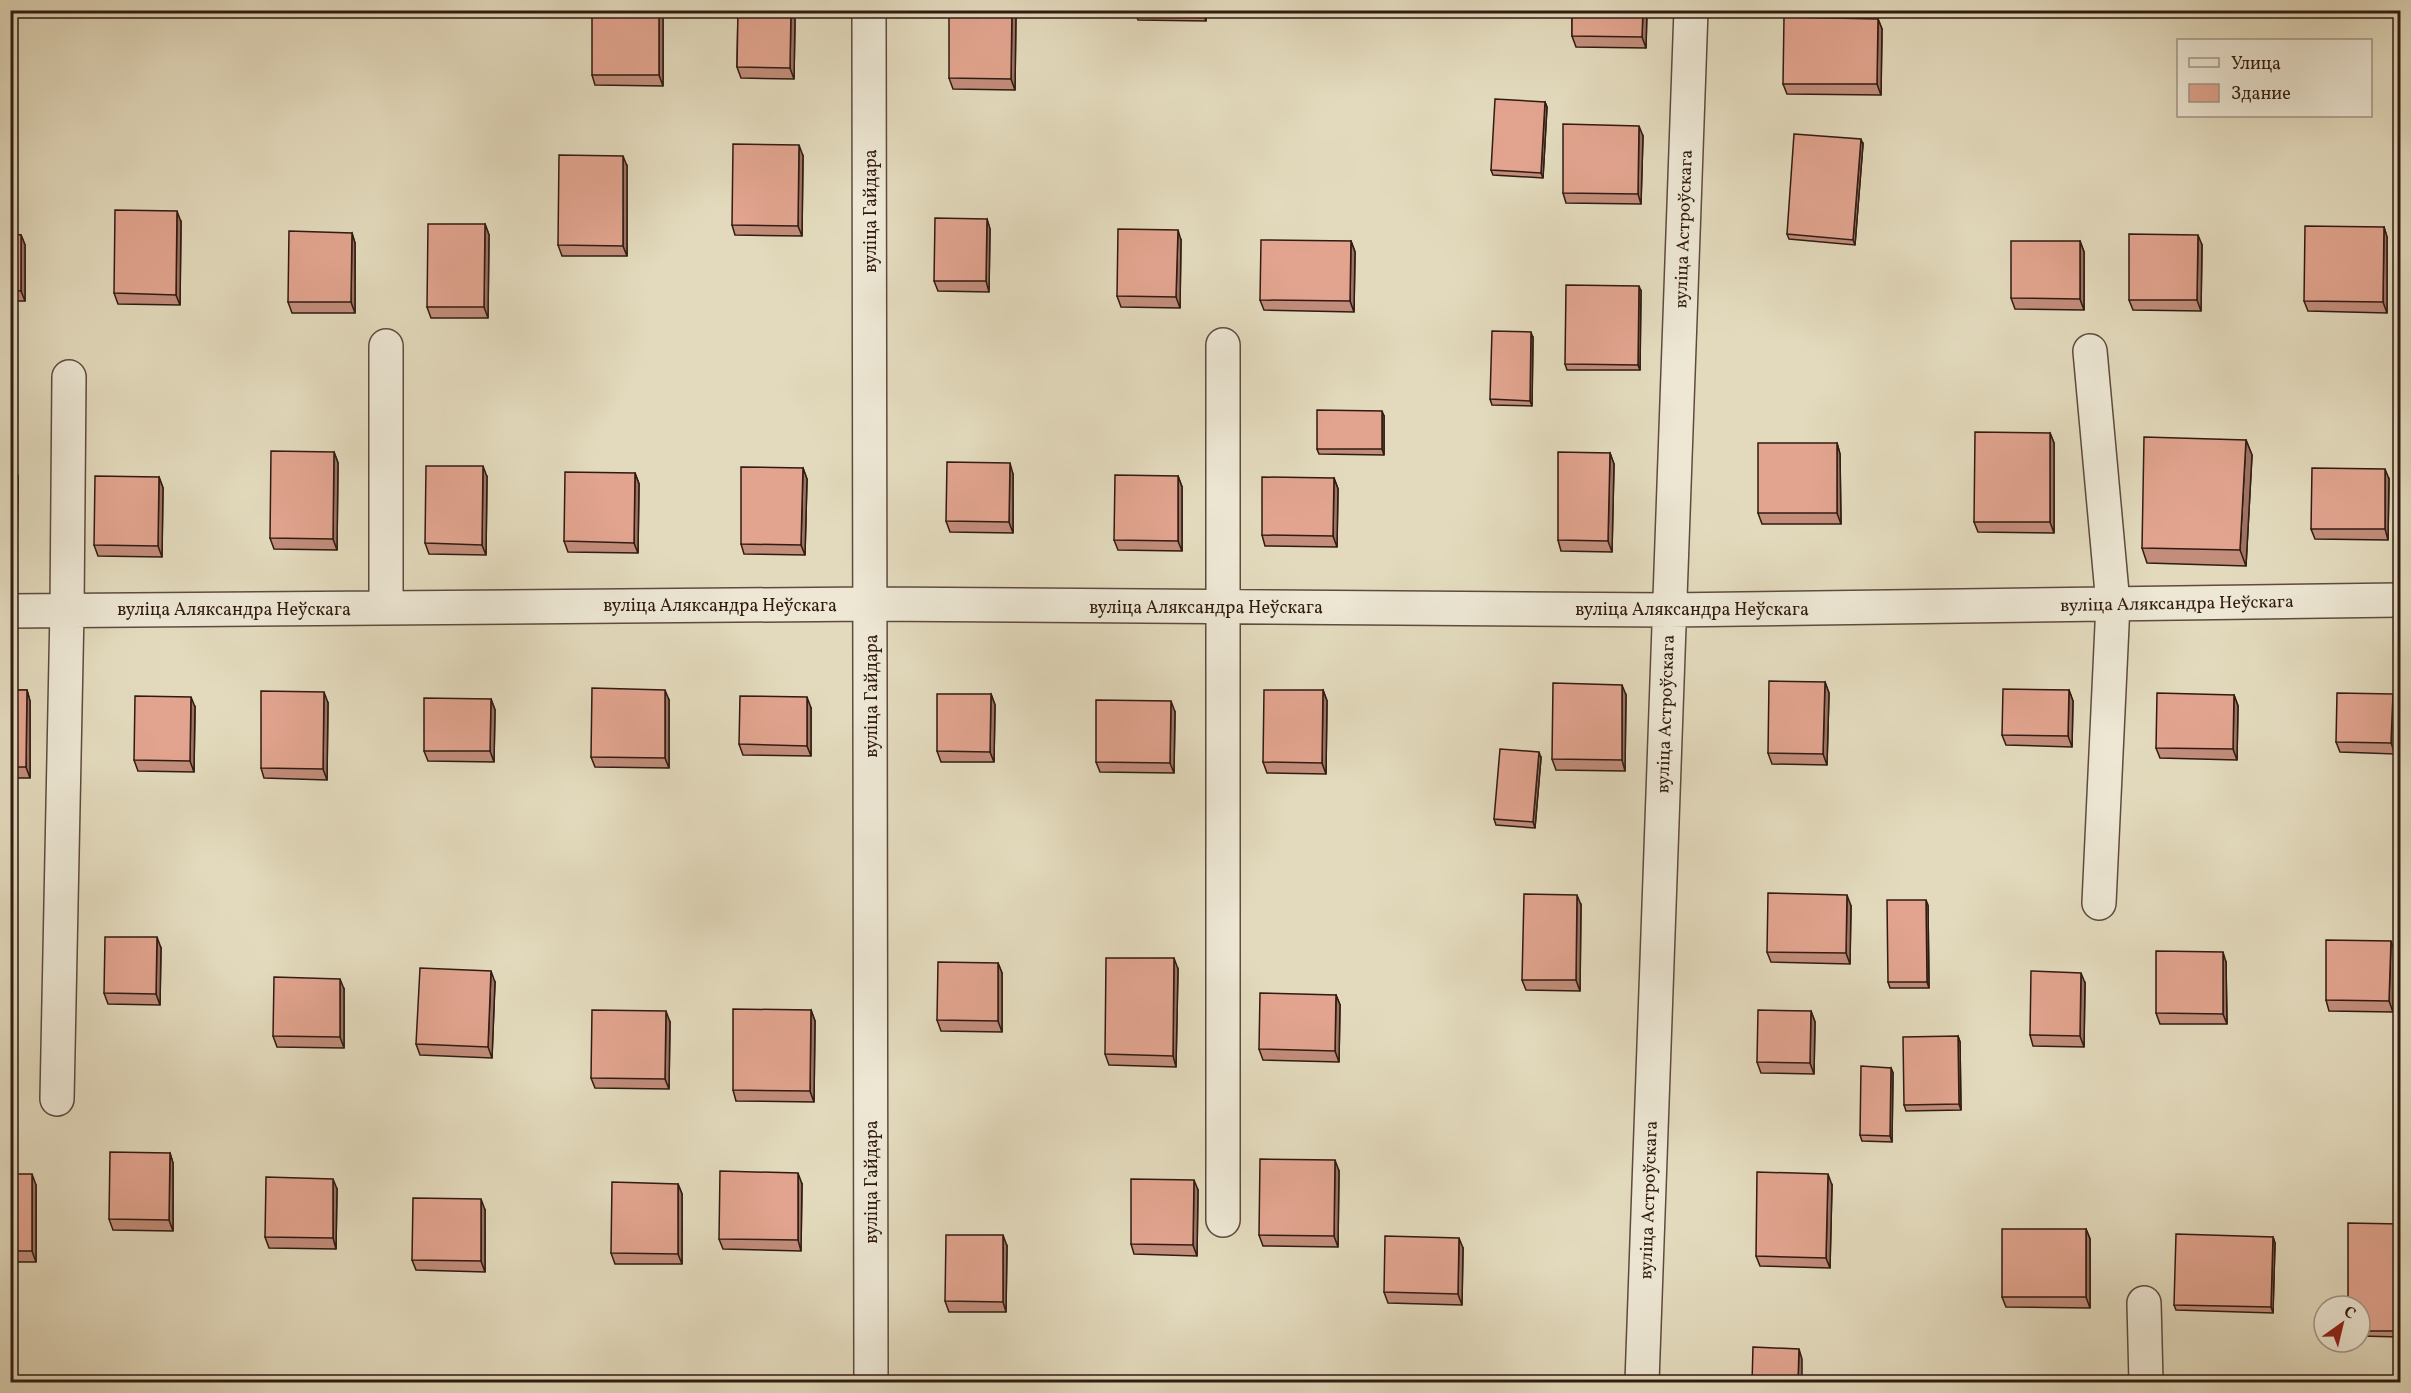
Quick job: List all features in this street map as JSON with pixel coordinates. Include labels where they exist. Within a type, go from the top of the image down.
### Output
[{"type":"street","name":"вуліца Гайдара","points":[[870,10],[871,1383]]},
{"type":"street","name":"вуліца Астроўскага","points":[[1642,1383],[1691,10]]},
{"type":"street","points":[[1223,345],[1223,1220]]},
{"type":"street","points":[[386,346],[386,608]]},
{"type":"street","points":[[2090,351],[2114,604],[2099,903]]},
{"type":"street","points":[[57,1099],[67,610],[69,377]]},
{"type":"street","name":"вуліца Аляксандра Неўскага","points":[[10,611],[871,604],[1669,610],[2400,600]]},
{"type":"street","points":[[2144,1302],[2146,1383]]},
{"type":"building","points":[[592,10],[659,10],[659,75],[592,75]]},
{"type":"building","points":[[738,10],[791,10],[790,68],[737,67]]},
{"type":"building","points":[[949,10],[1012,10],[1011,79],[949,78]]},
{"type":"building","points":[[1572,10],[1643,10],[1642,37],[1572,36]]},
{"type":"building","points":[[1784,17],[1878,19],[1877,84],[1783,84]]},
{"type":"building","points":[[1495,99],[1545,102],[1541,173],[1491,170]]},
{"type":"building","points":[[1563,124],[1639,126],[1638,194],[1563,193]]},
{"type":"building","points":[[1794,134],[1861,139],[1853,240],[1787,234]]},
{"type":"building","points":[[733,144],[799,145],[798,226],[732,225]]},
{"type":"building","points":[[559,155],[623,156],[623,246],[558,245]]},
{"type":"building","points":[[115,210],[177,211],[176,295],[114,293]]},
{"type":"building","points":[[935,218],[987,219],[986,281],[934,281]]},
{"type":"building","points":[[428,224],[485,224],[484,307],[427,307]]},
{"type":"building","points":[[2305,226],[2384,227],[2383,302],[2304,301]]},
{"type":"building","points":[[1118,229],[1178,230],[1176,297],[1117,296]]},
{"type":"building","points":[[289,231],[352,233],[351,302],[288,302]]},
{"type":"building","points":[[10,234],[21,235],[21,291],[10,290]]},
{"type":"building","points":[[2129,234],[2198,235],[2197,300],[2129,300]]},
{"type":"building","points":[[1261,240],[1351,241],[1350,301],[1260,300]]},
{"type":"building","points":[[2011,241],[2080,241],[2080,299],[2011,298]]},
{"type":"building","points":[[1566,285],[1639,286],[1638,365],[1565,364]]},
{"type":"building","points":[[1492,331],[1531,332],[1530,401],[1490,399]]},
{"type":"building","points":[[1317,410],[1382,411],[1382,449],[1317,449]]},
{"type":"building","points":[[1975,432],[2050,433],[2050,522],[1974,522]]},
{"type":"building","points":[[2144,437],[2246,440],[2240,550],[2142,548]]},
{"type":"building","points":[[1758,443],[1837,443],[1837,513],[1758,513]]},
{"type":"building","points":[[271,451],[334,452],[333,539],[270,538]]},
{"type":"building","points":[[1558,452],[1610,453],[1608,541],[1558,540]]},
{"type":"building","points":[[947,462],[1010,463],[1009,522],[946,521]]},
{"type":"building","points":[[10,465],[14,465],[13,544],[10,544]]},
{"type":"building","points":[[426,466],[483,466],[482,545],[425,543]]},
{"type":"building","points":[[741,467],[803,468],[801,545],[741,544]]},
{"type":"building","points":[[2312,468],[2385,469],[2385,529],[2311,529]]},
{"type":"building","points":[[565,472],[635,473],[634,543],[564,541]]},
{"type":"building","points":[[1115,475],[1178,476],[1178,541],[1114,540]]},
{"type":"building","points":[[95,476],[159,477],[158,546],[94,545]]},
{"type":"building","points":[[1262,477],[1334,478],[1333,536],[1262,535]]},
{"type":"building","points":[[1769,681],[1825,682],[1823,754],[1768,753]]},
{"type":"building","points":[[1553,683],[1622,685],[1622,760],[1552,759]]},
{"type":"building","points":[[592,688],[665,690],[665,758],[591,757]]},
{"type":"building","points":[[2003,689],[2069,690],[2068,736],[2002,735]]},
{"type":"building","points":[[10,690],[27,690],[26,767],[10,767]]},
{"type":"building","points":[[1264,690],[1323,690],[1322,763],[1263,762]]},
{"type":"building","points":[[261,691],[324,692],[323,769],[261,768]]},
{"type":"building","points":[[2157,693],[2234,695],[2233,749],[2156,748]]},
{"type":"building","points":[[2337,693],[2393,694],[2391,743],[2336,742]]},
{"type":"building","points":[[937,694],[991,694],[990,752],[937,751]]},
{"type":"building","points":[[135,696],[191,697],[190,761],[134,760]]},
{"type":"building","points":[[740,696],[807,697],[807,746],[739,744]]},
{"type":"building","points":[[424,698],[491,699],[490,751],[424,751]]},
{"type":"building","points":[[1096,700],[1171,701],[1170,763],[1096,762]]},
{"type":"building","points":[[1500,749],[1539,752],[1533,822],[1494,819]]},
{"type":"building","points":[[1768,893],[1847,895],[1846,953],[1767,952]]},
{"type":"building","points":[[1524,894],[1577,895],[1576,980],[1522,980]]},
{"type":"building","points":[[1887,900],[1926,900],[1927,982],[1888,982]]},
{"type":"building","points":[[105,937],[157,937],[156,994],[104,993]]},
{"type":"building","points":[[2326,940],[2391,941],[2389,1001],[2326,1000]]},
{"type":"building","points":[[11,945],[11,1003],[10,1003]]},
{"type":"building","points":[[2156,951],[2223,952],[2223,1014],[2156,1013]]},
{"type":"building","points":[[1106,958],[1174,958],[1173,1056],[1105,1054]]},
{"type":"building","points":[[938,962],[998,963],[998,1021],[937,1020]]},
{"type":"building","points":[[420,968],[491,971],[488,1047],[416,1044]]},
{"type":"building","points":[[2031,971],[2081,973],[2080,1036],[2030,1035]]},
{"type":"building","points":[[274,977],[340,979],[340,1037],[273,1036]]},
{"type":"building","points":[[1260,993],[1336,995],[1335,1051],[1259,1049]]},
{"type":"building","points":[[733,1009],[811,1010],[810,1091],[733,1090]]},
{"type":"building","points":[[592,1010],[666,1011],[665,1079],[591,1078]]},
{"type":"building","points":[[1758,1010],[1811,1011],[1810,1063],[1757,1062]]},
{"type":"building","points":[[1958,1036],[1959,1104],[1904,1105],[1903,1037]]},
{"type":"building","points":[[1861,1066],[1891,1068],[1890,1136],[1860,1135]]},
{"type":"building","points":[[110,1152],[170,1153],[169,1220],[109,1219]]},
{"type":"building","points":[[1260,1159],[1335,1160],[1334,1236],[1259,1235]]},
{"type":"building","points":[[720,1171],[798,1173],[798,1240],[719,1239]]},
{"type":"building","points":[[1757,1172],[1828,1174],[1826,1258],[1756,1256]]},
{"type":"building","points":[[10,1174],[32,1174],[32,1251],[10,1251]]},
{"type":"building","points":[[266,1177],[333,1179],[333,1238],[265,1237]]},
{"type":"building","points":[[1131,1179],[1194,1180],[1193,1245],[1131,1244]]},
{"type":"building","points":[[612,1182],[678,1184],[678,1254],[611,1253]]},
{"type":"building","points":[[413,1198],[481,1199],[481,1261],[412,1260]]},
{"type":"building","points":[[2348,1223],[2400,1224],[2400,1331],[2372,1331],[2372,1294],[2348,1294]]},
{"type":"building","points":[[2002,1229],[2086,1229],[2086,1297],[2002,1297]]},
{"type":"building","points":[[2176,1234],[2273,1237],[2271,1307],[2174,1305]]},
{"type":"building","points":[[946,1235],[1003,1235],[1003,1302],[945,1301]]},
{"type":"building","points":[[1385,1236],[1459,1238],[1458,1294],[1384,1292]]},
{"type":"building","points":[[1753,1347],[1799,1349],[1798,1383],[1752,1383]]}]
